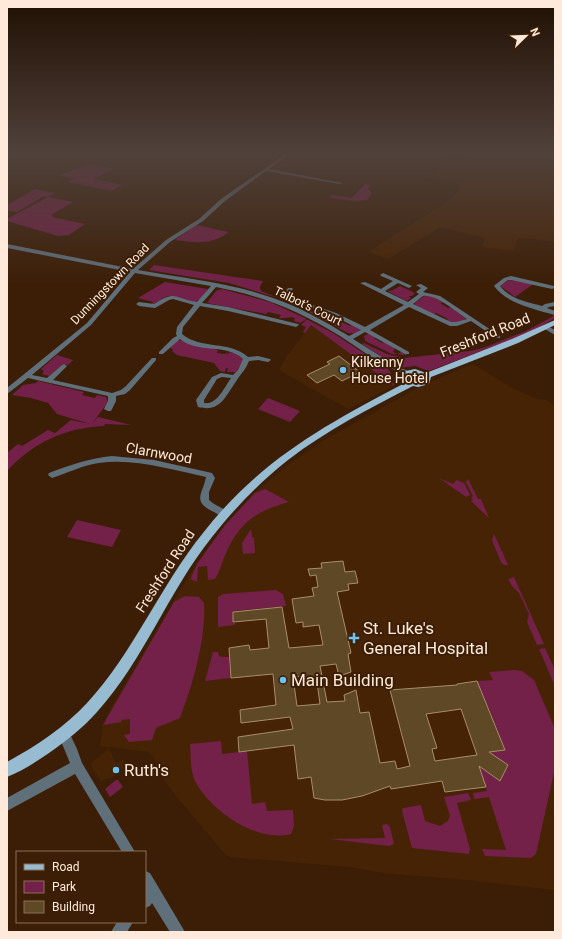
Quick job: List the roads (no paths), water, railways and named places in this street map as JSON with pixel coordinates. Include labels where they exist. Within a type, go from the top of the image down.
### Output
[{"type":"main road","name":"Freshford Road","points":[[7,770],[29,758],[64,734],[92,708],[124,666],[186,564],[207,535],[248,490],[284,458],[410,378],[423,384],[427,380],[426,376],[515,341],[555,322]]},
{"type":"street","name":"Dunningstown Road","points":[[7,392],[89,324],[108,300],[134,272],[168,241],[201,220],[227,197]]},
{"type":"street","name":"Talbot's Court","points":[[7,246],[51,253],[134,272],[215,284],[245,291],[286,305],[350,339],[410,378]]},
{"type":"street","points":[[383,275],[409,286]]},
{"type":"street","points":[[552,287],[536,285],[511,278],[506,279],[497,286],[498,289],[513,299],[555,312]]},
{"type":"street","points":[[382,291],[398,281]]},
{"type":"street","points":[[363,283],[450,324],[454,325],[472,319]]},
{"type":"street","points":[[215,284],[180,327],[179,330],[181,336],[187,341],[234,351],[244,356],[246,360]]},
{"type":"street","points":[[419,285],[424,288],[419,292],[438,296],[498,337]]},
{"type":"street","points":[[290,289],[285,296],[287,298],[334,314],[407,353]]},
{"type":"street","points":[[350,339],[409,304],[421,295],[425,294]]},
{"type":"street","name":"Talbot's Court","points":[[139,304],[155,306],[167,298],[174,297],[184,302],[289,320],[296,324]]},
{"type":"street","points":[[544,308],[547,305],[555,304]]},
{"type":"street","points":[[545,327],[555,333]]},
{"type":"street","points":[[165,351],[175,339],[181,336]]},
{"type":"street","points":[[246,360],[258,358],[268,360]]},
{"type":"street","points":[[26,376],[112,395],[123,392],[128,388],[154,359]]},
{"type":"street","points":[[235,377],[221,375],[214,378],[200,400],[201,405],[209,407],[216,404],[235,377],[241,372],[246,360]]},
{"type":"street","points":[[48,381],[64,366]]},
{"type":"street","points":[[108,408],[112,401],[112,395]]},
{"type":"street","name":"Clarnwood","points":[[52,475],[70,467],[99,460],[118,459],[137,461],[209,475],[211,478],[202,496],[204,500],[214,508],[226,514]]},
{"type":"street","points":[[64,734],[77,766],[128,851]]},
{"type":"street","points":[[7,805],[77,766]]},
{"type":"street","points":[[146,882],[149,896],[178,932]]},
{"type":"place","name":"Kilkenny House Hotel","points":[[343,370]]},
{"type":"place","name":"St. Luke's General Hospital","points":[[354,638]]},
{"type":"place","name":"Main Building","points":[[283,680]]},
{"type":"place","name":"Ruth's","points":[[116,770]]}]
